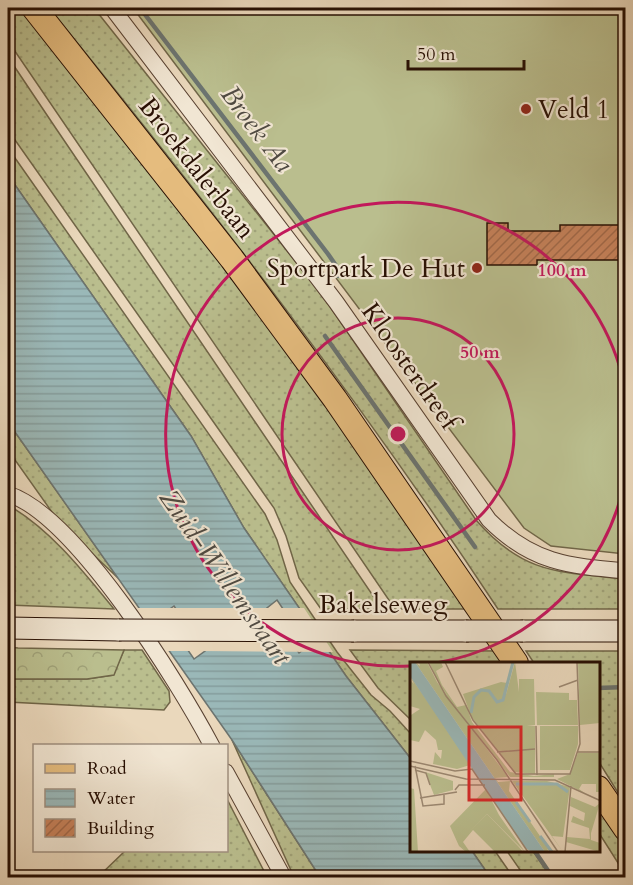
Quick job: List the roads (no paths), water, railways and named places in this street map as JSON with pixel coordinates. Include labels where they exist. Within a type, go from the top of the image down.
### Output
[{"type":"main road","name":"Broekdalerbaan","points":[[34,8],[232,260],[335,399],[515,662]]},
{"type":"main road","points":[[600,791],[626,829]]},
{"type":"street","name":"Kloosterdreef","points":[[112,8],[336,302],[489,520],[511,542],[540,557],[574,566],[626,571]]},
{"type":"street","points":[[8,494],[34,507],[88,561],[164,664],[211,744]]},
{"type":"street","name":"Bakelseweg","points":[[8,628],[626,631]]},
{"type":"street","points":[[228,776],[284,878]]},
{"type":"water","name":"Zuid-Willemsvaart","points":[[8,175],[191,436],[244,528],[346,676],[410,758],[410,852],[473,852],[490,877],[320,877],[232,740],[8,422]],"holes":[[[277,600],[308,646],[299,653],[267,608]],[[174,606],[205,651],[194,659],[163,614]]]},
{"type":"waterway","name":"Broek Aa","points":[[140,8],[328,254],[337,267],[338,276]]},
{"type":"waterway","points":[[325,336],[475,547]]},
{"type":"waterway","points":[[600,688],[626,687]]},
{"type":"waterway","points":[[535,852],[553,878]]},
{"type":"place","name":"Veld 1","points":[[526,109]]},
{"type":"place","name":"Sportpark De Hut","points":[[477,268]]}]
